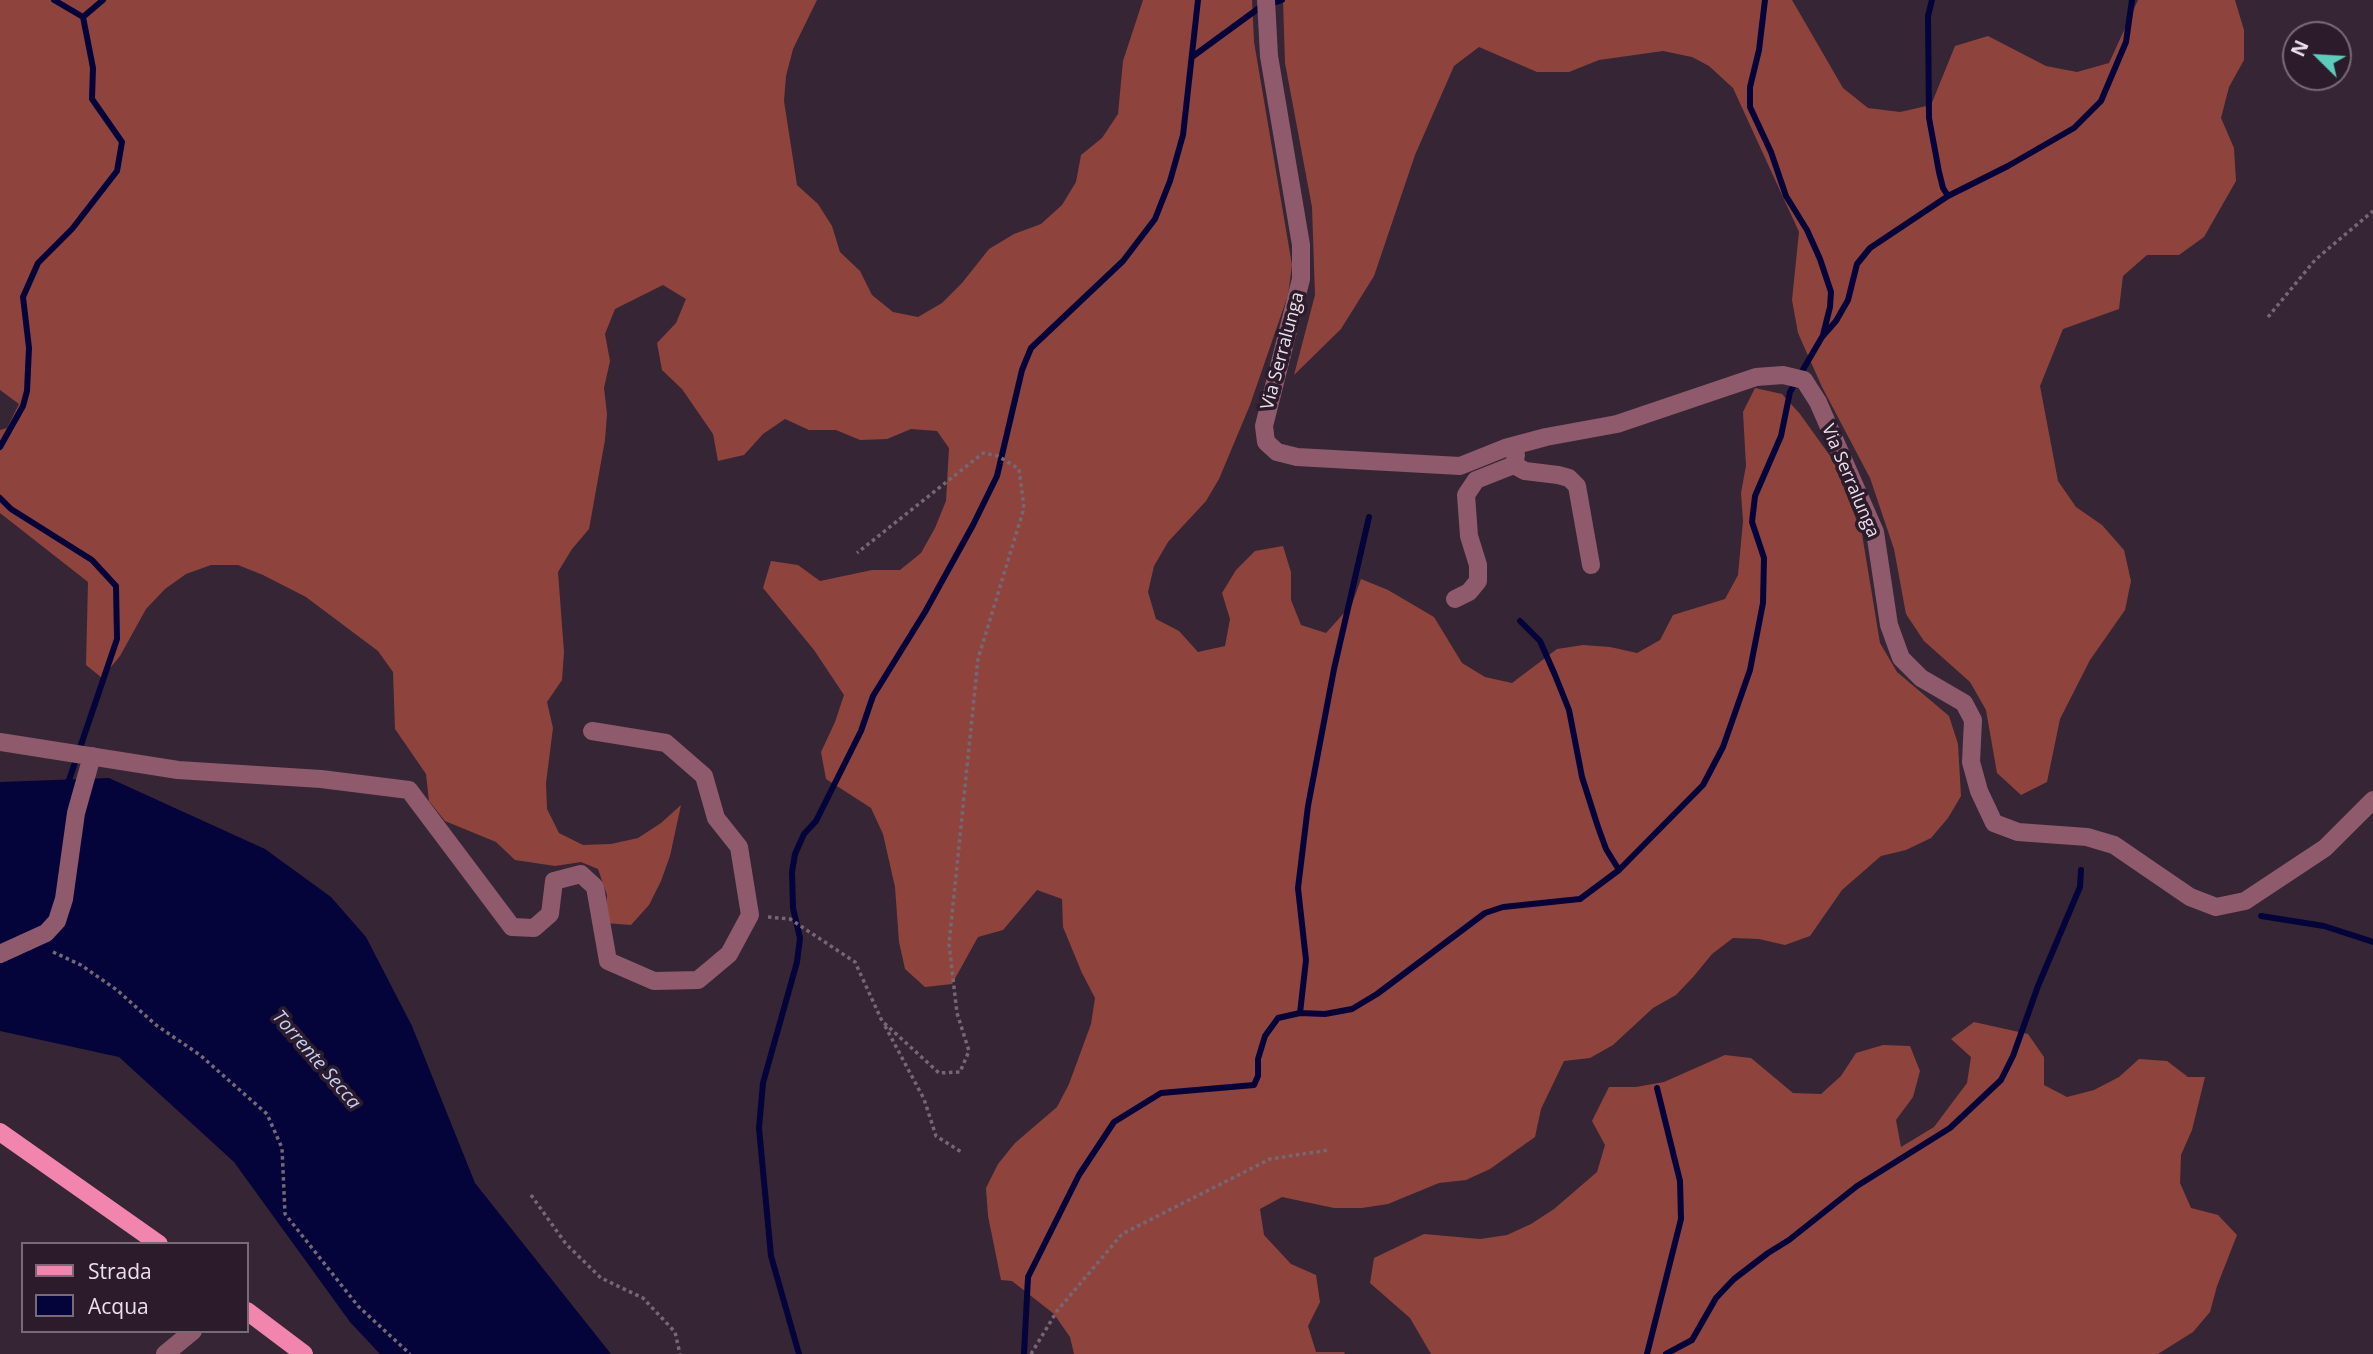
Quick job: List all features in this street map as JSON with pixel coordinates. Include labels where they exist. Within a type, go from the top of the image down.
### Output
[{"type":"main road","points":[[0,1132],[156,1242]]},
{"type":"main road","points":[[248,1312],[303,1354]]},
{"type":"street","name":"Via Serralunga","points":[[1266,0],[1269,56],[1301,245],[1301,279],[1270,393],[1264,426],[1266,442],[1277,452],[1297,457],[1460,466],[1519,444],[1617,424],[1756,377],[1783,375],[1804,380],[1818,402],[1875,532],[1889,625],[1902,659],[1921,678],[1964,703],[1973,720],[1971,762],[1979,791],[1994,823],[2018,832],[2087,837],[2114,845],[2190,897],[2216,907],[2245,901],[2325,848],[2373,800]]},
{"type":"street","points":[[1514,465],[1519,444]]},
{"type":"street","points":[[1514,465],[1525,471],[1569,478],[1577,486],[1591,565]]},
{"type":"street","points":[[1455,599],[1469,592],[1478,581],[1478,565],[1469,536],[1466,495],[1476,480],[1514,465]]},
{"type":"street","points":[[0,742],[178,770],[321,779],[409,789],[512,927],[534,928],[550,914],[554,881],[581,874],[595,887],[608,961],[654,981],[698,981],[729,954],[750,915],[738,846],[716,818],[704,776],[666,743],[592,731]]},
{"type":"street","points":[[0,954],[46,933],[57,921],[64,900],[76,813],[92,756]]},
{"type":"street","points":[[164,1354],[190,1333]]},
{"type":"path","points":[[2267,317],[2315,260],[2373,211]]},
{"type":"path","points":[[857,553],[983,453],[998,456],[1019,469],[1024,508],[978,659],[949,944],[957,1013],[970,1051],[960,1072],[939,1073],[882,1021]]},
{"type":"path","points":[[750,915],[790,919],[855,962],[882,1021],[924,1099],[936,1136],[964,1153]]},
{"type":"path","points":[[29,941],[81,965],[117,990],[156,1025],[200,1055],[267,1114],[282,1148],[285,1214],[358,1306],[410,1354]]},
{"type":"path","points":[[1031,1354],[1058,1311],[1122,1234],[1270,1159],[1329,1150]]},
{"type":"path","points":[[531,1195],[566,1244],[601,1278],[643,1298],[675,1332],[680,1354]]},
{"type":"shaded area","points":[[0,0],[817,0],[793,49],[786,76],[784,101],[797,185],[818,204],[832,226],[840,252],[860,271],[872,295],[893,312],[918,317],[942,303],[989,249],[1014,234],[1041,224],[1062,205],[1076,182],[1081,155],[1102,138],[1118,114],[1123,61],[1143,0],[1252,0],[1254,42],[1292,265],[1288,295],[1250,405],[1219,479],[1206,501],[1168,542],[1154,566],[1148,592],[1156,619],[1179,631],[1198,652],[1225,646],[1230,619],[1222,593],[1236,570],[1255,551],[1283,546],[1291,572],[1291,600],[1301,625],[1326,633],[1352,604],[1361,579],[1388,590],[1434,617],[1462,663],[1485,677],[1512,683],[1557,649],[1583,645],[1637,653],[1660,640],[1673,615],[1725,599],[1738,575],[1743,521],[1741,493],[1746,466],[1743,412],[1755,388],[1782,394],[1833,460],[1862,534],[1880,643],[1897,672],[1949,716],[1958,744],[1961,796],[1948,818],[1931,838],[1906,850],[1881,856],[1842,890],[1810,936],[1785,945],[1759,939],[1733,938],[1712,954],[1676,995],[1653,1008],[1613,1045],[1590,1058],[1564,1061],[1541,1109],[1535,1137],[1490,1169],[1466,1180],[1439,1183],[1388,1204],[1334,1208],[1282,1197],[1260,1209],[1264,1235],[1291,1264],[1316,1275],[1320,1302],[1308,1326],[1316,1352],[1345,1354],[1074,1354],[1070,1337],[1054,1314],[1012,1281],[1001,1280],[988,1216],[986,1188],[998,1164],[1015,1143],[1057,1107],[1069,1084],[1091,1024],[1095,998],[1063,927],[1062,899],[1037,890],[1003,930],[978,937],[952,984],[925,987],[905,969],[899,942],[895,887],[883,834],[871,808],[826,779],[821,752],[844,695],[814,650],[763,588],[771,561],[798,565],[820,581],[872,570],[900,570],[921,553],[946,501],[949,448],[937,431],[911,429],[887,439],[860,440],[836,430],[809,430],[785,419],[763,434],[744,455],[718,461],[713,434],[682,389],[662,370],[657,343],[676,323],[686,299],[663,285],[615,309],[605,334],[610,361],[604,388],[607,414],[605,440],[589,529],[558,572],[564,652],[562,680],[547,702],[553,728],[546,783],[547,809],[559,833],[583,845],[611,844],[638,838],[661,823],[681,805],[670,856],[649,905],[631,925],[605,923],[607,895],[598,869],[581,862],[555,866],[515,860],[496,842],[445,821],[429,801],[426,774],[395,729],[393,672],[378,651],[306,597],[263,575],[238,565],[211,565],[186,574],[165,589],[146,609],[120,656],[102,678],[86,665],[88,582],[0,513],[0,430],[7,428],[19,404],[0,390]]},
{"type":"shaded area","points":[[1283,0],[1792,0],[1843,88],[1868,108],[1900,112],[1931,105],[1955,46],[1988,36],[2046,66],[2077,72],[2109,63],[2138,0],[2235,0],[2244,30],[2244,60],[2229,87],[2221,118],[2234,148],[2236,181],[2204,237],[2179,255],[2147,255],[2123,276],[2119,309],[2063,329],[2040,386],[2058,481],[2076,507],[2102,525],[2124,550],[2131,581],[2125,610],[2090,660],[2060,719],[2047,782],[2021,795],[1997,773],[1986,710],[1970,682],[1924,641],[1906,614],[1894,549],[1870,478],[1822,387],[1798,333],[1792,300],[1799,232],[1733,88],[1709,66],[1692,57],[1663,51],[1599,60],[1569,72],[1537,72],[1479,47],[1454,66],[1415,155],[1374,276],[1341,329],[1294,375],[1315,295],[1312,207],[1285,63]]},
{"type":"shaded area","points":[[1974,1022],[2028,1034],[2044,1057],[2044,1085],[2067,1097],[2094,1090],[2119,1077],[2139,1059],[2167,1061],[2188,1077],[2205,1077],[2192,1130],[2181,1155],[2180,1183],[2191,1208],[2218,1215],[2237,1235],[2210,1312],[2193,1332],[2158,1354],[1431,1354],[1410,1318],[1370,1283],[1374,1258],[1424,1234],[1480,1239],[1507,1235],[1531,1224],[1554,1209],[1597,1172],[1605,1145],[1592,1121],[1609,1087],[1636,1087],[1664,1082],[1725,1055],[1751,1058],[1793,1093],[1821,1094],[1841,1076],[1856,1053],[1883,1045],[1910,1046],[1920,1071],[1913,1097],[1896,1120],[1901,1147],[1934,1127],[1967,1083],[1971,1057],[1951,1039]]},
{"type":"water","name":"Torrente Secca","points":[[109,778],[265,849],[331,897],[366,937],[412,1026],[475,1183],[611,1354],[380,1354],[350,1322],[234,1162],[119,1057],[0,1031],[0,782]]},
{"type":"waterway","points":[[54,0],[83,17]]},
{"type":"waterway","points":[[0,447],[23,406],[27,391],[29,348],[23,297],[38,263],[72,229],[117,171],[122,142],[92,99],[93,68],[83,17],[103,0]]},
{"type":"waterway","points":[[799,1354],[771,1256],[759,1128],[763,1083],[797,962],[800,938],[793,908],[792,872],[795,854],[804,834],[816,821],[861,731],[873,696],[925,612],[997,476],[1022,370],[1031,348],[1123,261],[1155,219],[1170,181],[1183,135],[1198,0]]},
{"type":"waterway","points":[[1192,57],[1259,8],[1282,0]]},
{"type":"waterway","points":[[1765,0],[1759,50],[1750,87],[1750,107],[1771,152],[1786,196],[1807,230],[1820,259],[1831,292],[1823,335]]},
{"type":"waterway","points":[[1932,0],[1928,16],[1929,118],[1939,172],[1948,196]]},
{"type":"waterway","points":[[1024,1354],[1028,1277],[1079,1175],[1114,1122],[1161,1093],[1254,1085],[1265,1036],[1278,1018],[1300,1013],[1325,1014],[1352,1009],[1377,994],[1485,913],[1503,907],[1580,899],[1619,870],[1703,785],[1723,747],[1750,670],[1763,603],[1764,558],[1752,522],[1755,496],[1781,436],[1790,392],[1822,337],[1836,321],[1848,300],[1857,264],[1870,248],[1948,196],[2074,128],[2101,101],[2126,42],[2132,0]]},
{"type":"waterway","points":[[0,498],[11,509],[92,560],[116,586],[117,639],[67,786]]},
{"type":"waterway","points":[[1300,1013],[1306,960],[1298,888],[1308,806],[1334,669],[1369,517]]},
{"type":"waterway","points":[[1520,621],[1540,641],[1569,710],[1582,777],[1606,849],[1619,870]]},
{"type":"waterway","points":[[1666,1354],[1692,1340],[1716,1298],[1734,1279],[1857,1186],[1950,1128],[2001,1080],[2080,887],[2081,870]]},
{"type":"waterway","points":[[2261,916],[2324,926],[2373,942]]},
{"type":"waterway","points":[[1647,1354],[1681,1219],[1680,1181],[1657,1088]]}]
